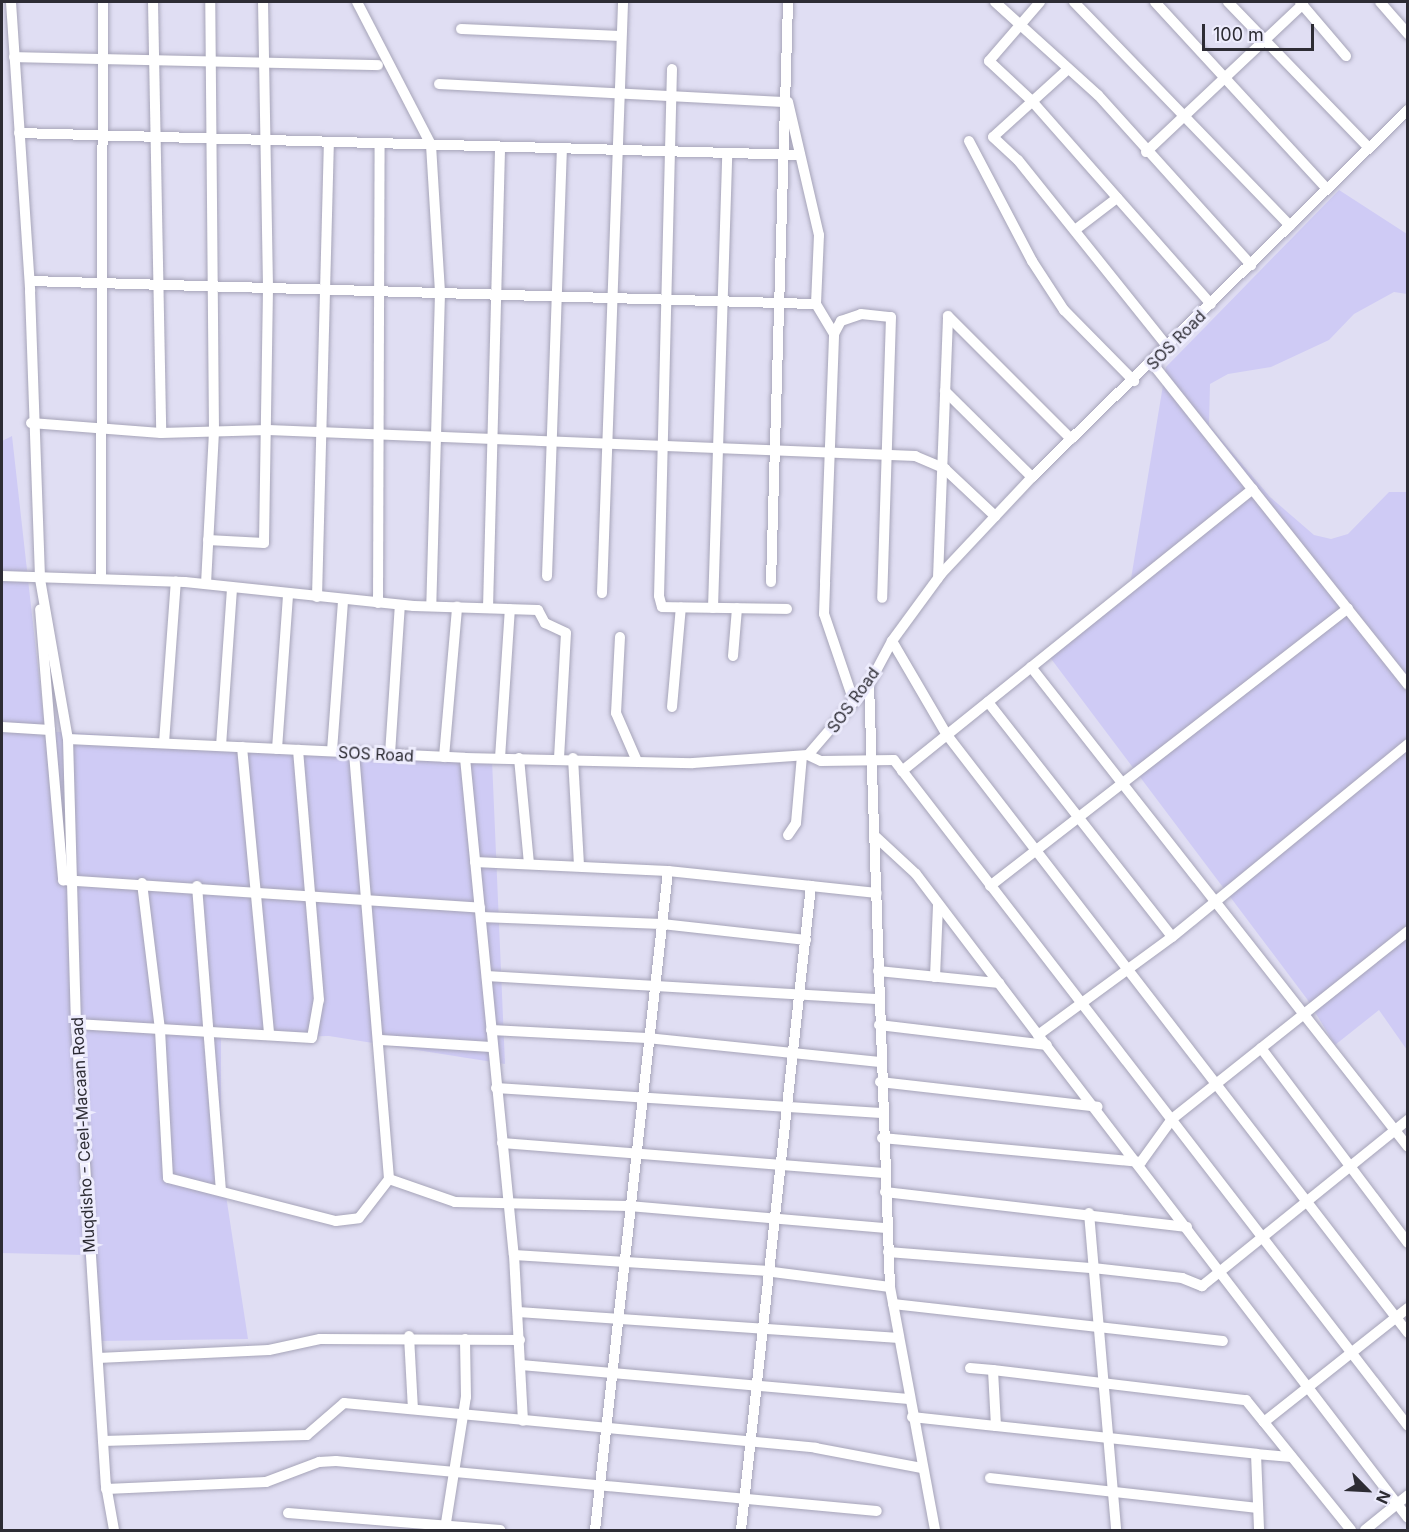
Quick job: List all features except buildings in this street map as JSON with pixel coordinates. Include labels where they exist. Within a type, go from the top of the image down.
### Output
[{"type":"street","points":[[11,2],[30,280],[31,423],[40,579],[57,854],[63,880],[311,894],[480,913],[662,924],[806,940]]},
{"type":"street","points":[[101,579],[103,2]]},
{"type":"street","points":[[153,2],[161,433]]},
{"type":"street","points":[[206,584],[214,431],[210,2]]},
{"type":"street","points":[[208,540],[264,543],[268,430],[268,140],[263,2]]},
{"type":"street","points":[[357,2],[431,145],[440,293],[431,606]]},
{"type":"street","points":[[602,593],[612,298],[614,150],[623,2]]},
{"type":"street","points":[[771,582],[779,303],[788,102],[788,2]]},
{"type":"street","points":[[995,2],[1068,69],[1251,265]]},
{"type":"street","points":[[1040,2],[989,61],[1031,100],[1211,304]]},
{"type":"street","points":[[1074,2],[1290,226]]},
{"type":"street","points":[[1155,2],[1327,189]]},
{"type":"street","points":[[1228,2],[1263,41],[1369,148]]},
{"type":"street","points":[[1380,2],[1407,34]]},
{"type":"street","points":[[1146,152],[1301,3],[1346,56]]},
{"type":"street","points":[[461,29],[621,36]]},
{"type":"street","points":[[14,57],[378,65]]},
{"type":"street","points":[[672,69],[659,596],[662,607],[787,609]]},
{"type":"street","points":[[1068,69],[1031,100],[993,137],[1075,230],[1168,347]]},
{"type":"street","points":[[439,84],[788,102]]},
{"type":"street","points":[[788,102],[819,235],[816,304],[834,334],[824,614],[854,702]]},
{"type":"street","name":"SOS Road","points":[[68,739],[465,758],[636,759],[693,763],[805,755],[869,684],[892,641],[938,578],[995,516],[1032,477],[1134,381],[1407,110]]},
{"type":"street","points":[[19,133],[800,155]]},
{"type":"street","points":[[969,141],[1064,310],[1134,381]]},
{"type":"street","points":[[317,597],[325,432],[329,142]]},
{"type":"street","points":[[378,603],[380,143]]},
{"type":"street","points":[[488,608],[500,147]]},
{"type":"street","points":[[547,576],[561,148]]},
{"type":"street","points":[[713,608],[727,153]]},
{"type":"street","points":[[1075,230],[1117,198]]},
{"type":"street","points":[[30,280],[816,304]]},
{"type":"street","points":[[938,578],[948,316],[1071,439]]},
{"type":"street","points":[[834,334],[848,318],[891,317],[882,598]]},
{"type":"street","points":[[1152,363],[1407,685]]},
{"type":"street","points":[[945,391],[1032,477]]},
{"type":"street","points":[[31,423],[161,433],[268,430],[915,456],[942,468],[995,516]]},
{"type":"street","points":[[902,771],[1253,489]]},
{"type":"street","points":[[2,576],[40,579],[176,581],[400,605],[538,610],[545,623],[566,633],[559,758]]},
{"type":"street","name":"Muqdisho - Ceel-Macaan Road","points":[[40,579],[68,739],[75,881],[75,1024],[106,1489],[114,1530]]},
{"type":"street","points":[[165,743],[176,581]]},
{"type":"street","points":[[221,746],[232,587]]},
{"type":"street","points":[[277,749],[288,594]]},
{"type":"street","points":[[332,752],[343,600]]},
{"type":"street","points":[[390,754],[400,605]]},
{"type":"street","points":[[444,757],[457,607]]},
{"type":"street","points":[[672,707],[681,607]]},
{"type":"street","points":[[733,656],[737,608]]},
{"type":"street","points":[[990,886],[1348,608]]},
{"type":"street","points":[[500,758],[510,609]]},
{"type":"street","points":[[620,638],[616,712],[636,759]]},
{"type":"street","points":[[892,641],[947,735],[1407,1333]]},
{"type":"street","points":[[1031,667],[1407,1147]]},
{"type":"street","points":[[869,684],[875,759],[880,1082],[890,1287],[912,1417],[935,1530]]},
{"type":"street","points":[[988,702],[1172,937]]},
{"type":"street","points":[[2,727],[50,730]]},
{"type":"street","points":[[1038,1035],[1172,937],[1407,744]]},
{"type":"street","points":[[242,747],[269,1032]]},
{"type":"street","points":[[75,1024],[212,1034],[269,1032],[312,1038],[317,1027],[311,894],[298,750]]},
{"type":"street","points":[[142,883],[160,1030],[168,1178],[222,1189],[336,1221],[358,1218],[389,1179],[381,1041],[354,753]]},
{"type":"street","points":[[788,835],[796,823],[805,755],[821,761],[894,760],[1082,1005],[1264,1234],[1407,1426]]},
{"type":"street","points":[[465,758],[487,976],[491,1047],[514,1255],[523,1421]]},
{"type":"street","points":[[519,758],[529,864]]},
{"type":"street","points":[[573,758],[579,865]]},
{"type":"street","points":[[876,837],[938,904],[1038,1035],[1098,1107],[1407,1518]]},
{"type":"street","points":[[475,862],[579,865],[668,871],[877,893]]},
{"type":"street","points":[[596,1530],[628,1206],[668,871]]},
{"type":"street","points":[[197,886],[212,1034],[222,1189]]},
{"type":"street","points":[[741,1530],[765,1272],[774,1218],[794,1053],[811,886]]},
{"type":"street","points":[[935,977],[938,904]]},
{"type":"street","points":[[1140,1162],[1172,1119],[1407,930]]},
{"type":"street","points":[[878,971],[999,983]]},
{"type":"street","points":[[487,976],[655,983],[879,999]]},
{"type":"street","points":[[879,1025],[1047,1045]]},
{"type":"street","points":[[491,1030],[647,1038],[880,1062]]},
{"type":"street","points":[[381,1041],[491,1047]]},
{"type":"street","points":[[1261,1048],[1407,1243]]},
{"type":"street","points":[[880,1082],[1098,1107]]},
{"type":"street","points":[[496,1088],[641,1094],[881,1113]]},
{"type":"street","points":[[888,1252],[1093,1268],[1182,1278],[1194,1286],[1208,1283],[1221,1268],[1407,1119]]},
{"type":"street","points":[[882,1138],[1140,1162]]},
{"type":"street","points":[[502,1143],[635,1150],[884,1173]]},
{"type":"street","points":[[389,1179],[406,1181],[436,1198],[628,1206],[886,1228]]},
{"type":"street","points":[[885,1192],[1089,1213],[1187,1227]]},
{"type":"street","points":[[1089,1213],[1106,1438],[1116,1530]]},
{"type":"street","points":[[514,1255],[765,1272],[890,1287]]},
{"type":"street","points":[[893,1304],[1223,1341]]},
{"type":"street","points":[[1263,1422],[1407,1308]]},
{"type":"street","points":[[518,1312],[617,1316],[760,1330],[899,1338]]},
{"type":"street","points":[[409,1336],[413,1409]]},
{"type":"street","points":[[98,1358],[269,1350],[320,1339],[409,1336],[520,1340]]},
{"type":"street","points":[[445,1527],[461,1414],[465,1339]]},
{"type":"street","points":[[521,1365],[754,1382],[909,1399]]},
{"type":"street","points":[[970,1368],[1102,1381],[1246,1400],[1351,1530]]},
{"type":"street","points":[[993,1370],[996,1426]]},
{"type":"street","points":[[103,1441],[281,1438],[321,1428],[334,1406],[344,1403],[749,1441],[922,1468]]},
{"type":"street","points":[[912,1417],[1292,1457]]},
{"type":"street","points":[[1256,1454],[1259,1530]]},
{"type":"street","points":[[106,1489],[266,1482],[319,1462],[452,1469],[877,1511]]},
{"type":"street","points":[[990,1478],[1113,1496],[1257,1508]]},
{"type":"street","points":[[1365,1530],[1407,1495]]},
{"type":"street","points":[[288,1513],[500,1530]]},
{"type":"shaded area","points":[[1339,190],[1407,234],[1407,294],[1394,292],[1354,314],[1329,340],[1271,367],[1228,374],[1210,384],[1209,425],[1270,497],[1314,535],[1331,539],[1348,534],[1389,492],[1407,492],[1407,1050],[1379,1010],[1335,1045],[1307,999],[1046,652],[1129,591],[1166,367]]},
{"type":"shaded area","points":[[12,436],[45,731],[492,760],[505,1064],[329,1036],[221,1038],[221,1163],[248,1339],[99,1341],[84,1255],[2,1253],[2,441]]}]
